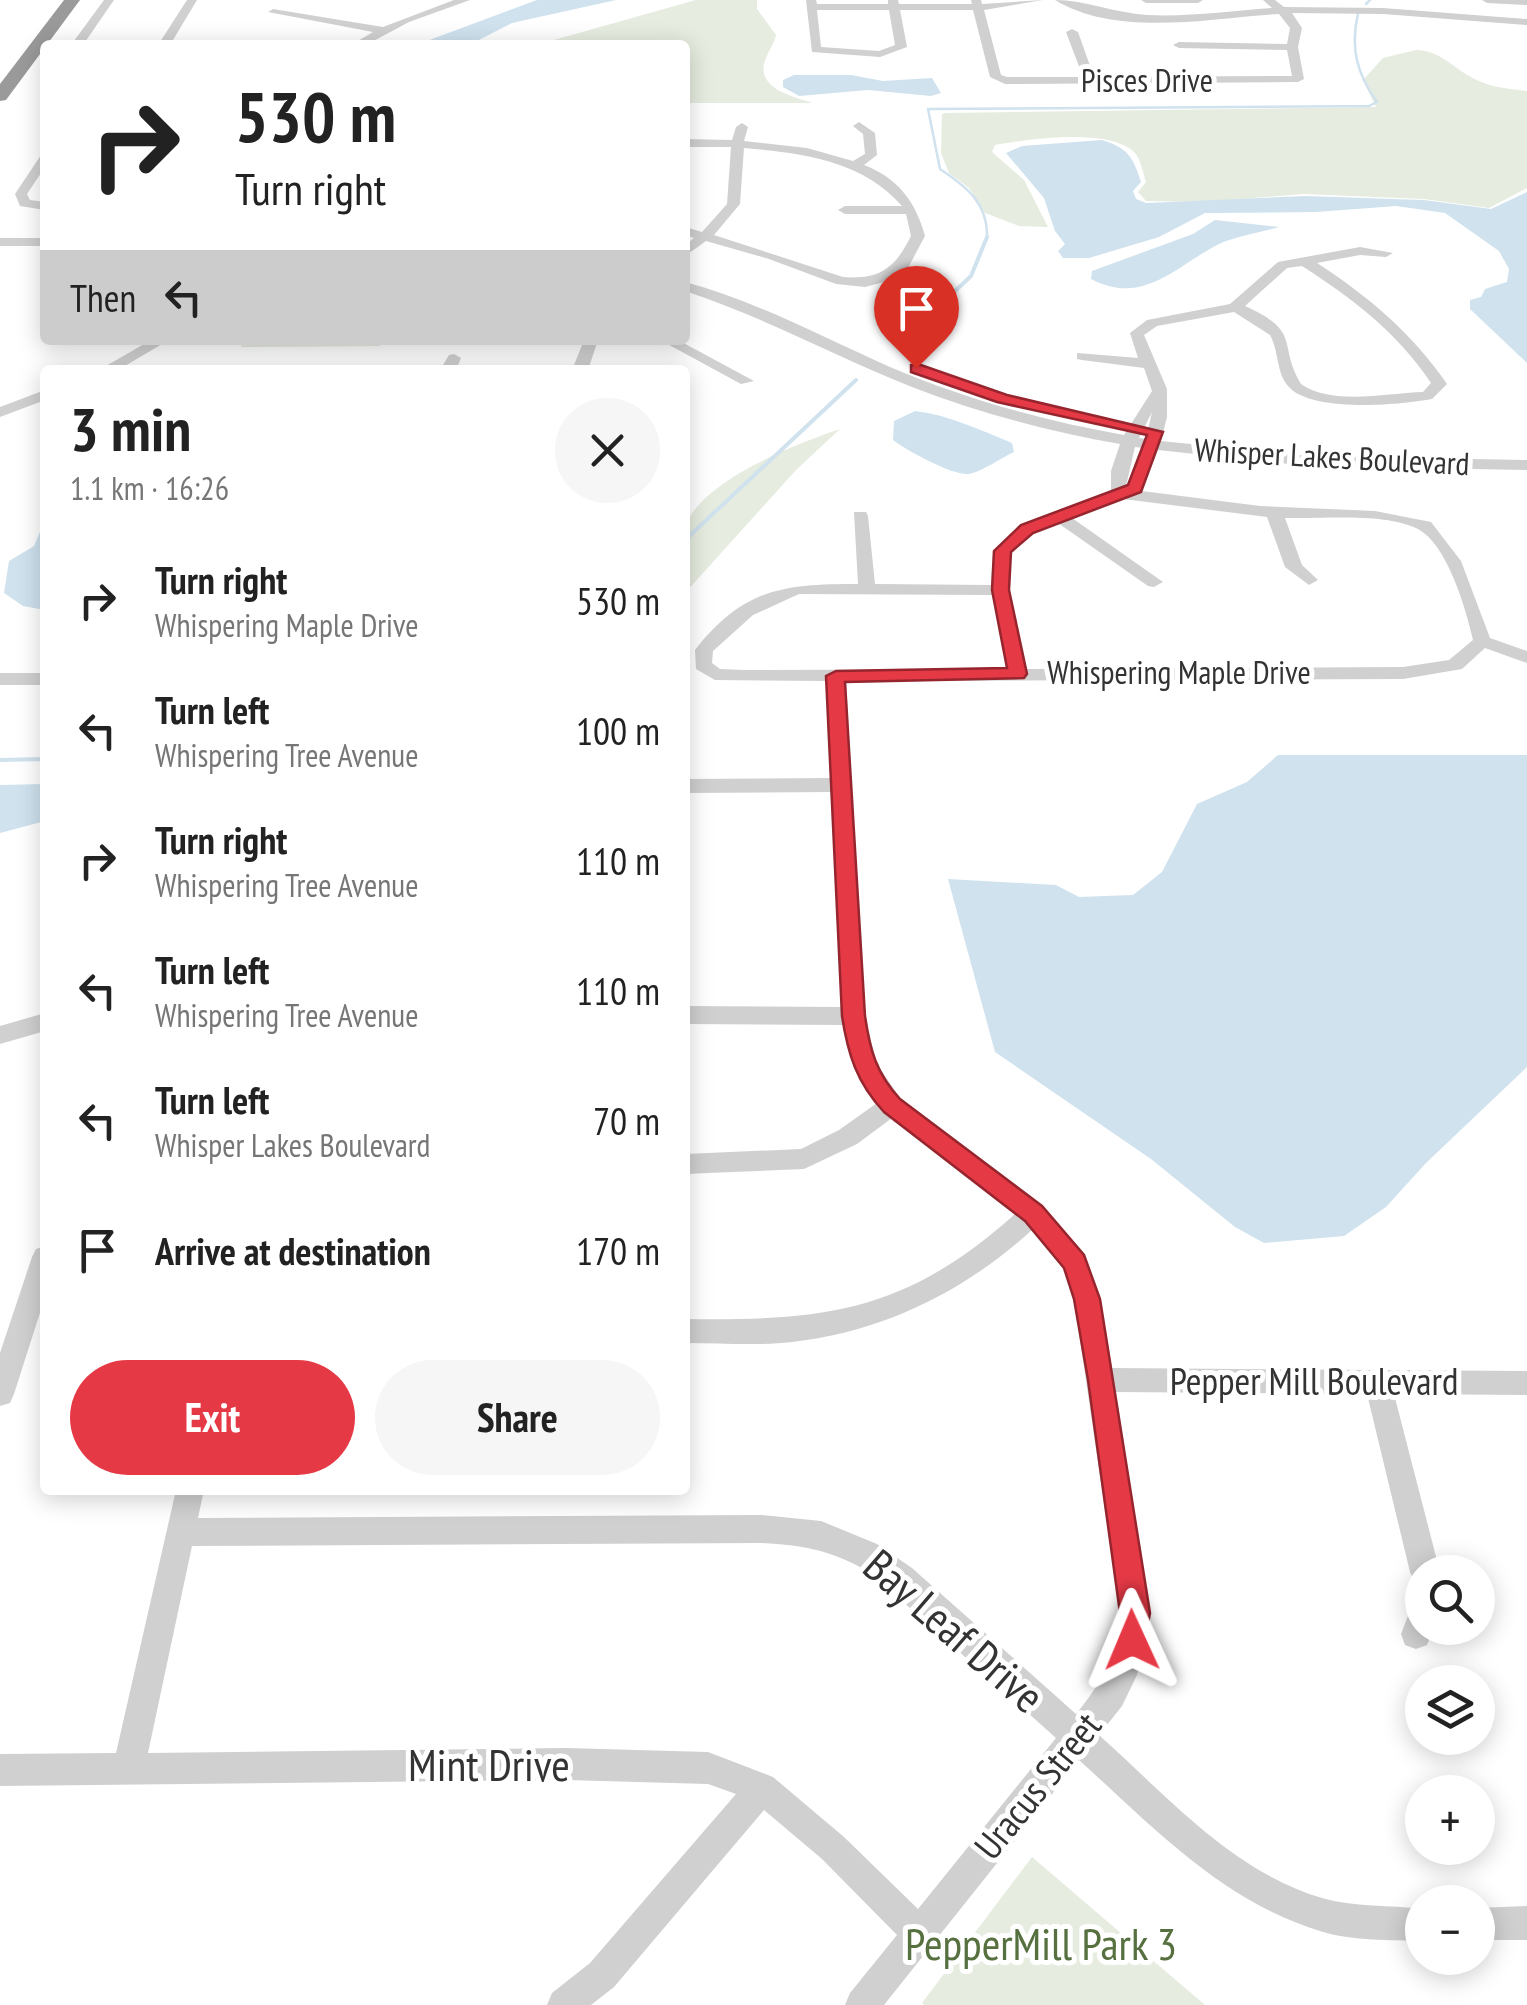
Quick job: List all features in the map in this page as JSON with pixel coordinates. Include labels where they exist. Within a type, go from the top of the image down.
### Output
[{"type":"highway","points":[[42,40],[72,0]]},
{"type":"highway","points":[[0,96],[40,43]]},
{"type":"street","points":[[81,40],[109,0]]},
{"type":"street","points":[[167,40],[192,0]]},
{"type":"street","points":[[364,40],[381,30],[465,0]]},
{"type":"street","points":[[894,4],[898,50],[858,54],[816,50],[812,4],[1038,0]]},
{"type":"street","points":[[1060,0],[1099,12],[1156,20],[1282,11],[1432,13],[1527,22]]},
{"type":"street","points":[[1146,0],[1198,0]]},
{"type":"street","points":[[1179,45],[1292,47],[1296,28],[1293,20],[1268,0]]},
{"type":"street","points":[[1432,13],[1436,0]]},
{"type":"street","points":[[1488,0],[1527,2]]},
{"type":"street","name":"Pisces Drive","points":[[977,4],[996,77],[1020,82],[1298,79],[1292,47]]},
{"type":"street","points":[[273,12],[381,30]]},
{"type":"street","points":[[1072,32],[1090,81]]},
{"type":"street","points":[[854,166],[871,154],[870,133],[860,126]]},
{"type":"street","points":[[690,248],[731,211],[737,190],[736,142],[742,127]]},
{"type":"street","points":[[690,143],[736,142],[802,151],[854,166],[883,182],[911,210],[918,236],[904,264],[887,277],[865,282],[841,281],[774,256],[690,233]]},
{"type":"street","points":[[40,166],[21,194],[25,203],[40,205]]},
{"type":"street","points":[[845,210],[911,210]]},
{"type":"street","points":[[0,242],[40,242]]},
{"type":"street","points":[[1018,674],[1000,590],[1002,551],[1027,529],[1136,488],[1162,410],[1158,379],[1138,348],[1137,333],[1152,323],[1235,306],[1282,264],[1360,251],[1386,252]]},
{"type":"street","points":[[0,252],[40,252]]},
{"type":"street","points":[[1235,306],[1255,316],[1278,338],[1289,379],[1304,393],[1338,398],[1427,396],[1440,384],[1373,306],[1303,260]]},
{"type":"street","name":"Whisper Lakes Boulevard","points":[[690,276],[745,293],[943,379],[1133,435]]},
{"type":"street","name":"Whisper Lakes Boulevard","points":[[690,288],[954,398],[1006,414],[1296,462],[1443,459],[1527,452]]},
{"type":"street","points":[[116,365],[153,345]]},
{"type":"street","points":[[677,345],[746,381]]},
{"type":"street","points":[[1082,356],[1148,364]]},
{"type":"street","points":[[1119,494],[1116,485],[1133,435],[1144,407],[1157,394]]},
{"type":"street","points":[[0,412],[40,397]]},
{"type":"street","name":"Whisper Lakes Boulevard","points":[[1443,459],[1527,465]]},
{"type":"street","points":[[1119,494],[1274,512],[1404,519],[1426,527],[1438,537],[1477,615],[1482,641],[1527,657]]},
{"type":"street","points":[[1274,512],[1294,567],[1309,580]]},
{"type":"street","points":[[860,516],[867,589]]},
{"type":"street","points":[[1058,516],[1154,582]]},
{"type":"street","name":"Whispering Maple Drive","points":[[1000,590],[799,589],[769,595],[744,611],[704,650],[704,665],[716,674],[836,676],[1403,673],[1455,665],[1482,641]]},
{"type":"street","name":"Uracus Street","points":[[836,676],[854,1016],[860,1056],[874,1086],[892,1105],[1034,1214],[1075,1262],[1087,1299],[1102,1380],[1135,1613],[1126,1664],[1111,1695],[862,2005]]},
{"type":"street","points":[[0,679],[40,679]]},
{"type":"street","points":[[690,786],[842,785]]},
{"type":"street","points":[[690,1016],[854,1016]]},
{"type":"street","points":[[0,1036],[40,1024]]},
{"type":"street","points":[[690,1164],[804,1159],[848,1137],[892,1105]]},
{"type":"street","points":[[690,1331],[793,1330],[868,1317],[942,1285],[1005,1241],[1034,1214]]},
{"type":"street","points":[[0,1394],[40,1272]]},
{"type":"street","name":"Pepper Mill Boulevard","points":[[1102,1380],[1527,1383]]},
{"type":"street","points":[[1378,1383],[1421,1555]]},
{"type":"street","points":[[129,1766],[189,1495]]},
{"type":"street","name":"Bay Leaf Drive","points":[[180,1532],[800,1530],[853,1543],[902,1578],[1200,1848],[1263,1891],[1325,1916],[1405,1923]]},
{"type":"street","name":"Mint Drive","points":[[0,1770],[566,1764],[708,1768],[762,1788],[833,1848],[918,1932]]},
{"type":"street","points":[[564,2005],[602,1974],[762,1788]]},
{"type":"street","points":[[1495,1924],[1527,1923]]},
{"type":"green space","points":[[696,0],[757,0],[757,9],[776,35],[763,68],[765,77],[777,90],[813,103],[690,103],[690,40],[554,40]]},
{"type":"green space","points":[[1416,50],[1433,53],[1485,83],[1527,91],[1527,188],[1489,208],[1424,199],[1303,194],[1204,202],[1146,201],[1138,192],[1146,182],[1140,163],[1135,153],[1123,145],[1089,137],[1047,138],[995,145],[992,152],[1024,180],[1048,227],[1019,226],[985,213],[969,188],[949,173],[941,153],[942,114],[946,113],[1376,107],[1363,80],[1383,58]]},
{"type":"green space","points":[[242,345],[380,345],[380,346]]},
{"type":"green space","points":[[840,429],[796,470],[690,587],[690,518],[698,506],[733,477]]},
{"type":"green space","name":"PepperMill Park 3","points":[[1032,1857],[1205,2005],[924,2005]]},
{"type":"water","points":[[537,0],[616,0],[512,23],[479,40],[429,40]]},
{"type":"water","points":[[794,75],[851,75],[883,81],[932,78],[941,93],[931,96],[868,90],[799,96],[783,87],[783,80]]},
{"type":"water","points":[[1102,140],[1124,150],[1132,160],[1141,182],[1133,191],[1136,199],[1146,203],[1305,196],[1424,200],[1491,209],[1527,192],[1527,363],[1470,309],[1470,300],[1481,297],[1485,289],[1507,282],[1509,269],[1499,251],[1445,213],[1396,206],[1316,212],[1205,213],[1159,237],[1089,258],[1063,258],[1058,251],[1065,244],[1055,231],[1044,198],[1006,153],[1022,146]]},
{"type":"water","points":[[1215,220],[1279,227],[1226,241],[1147,285],[1111,287],[1091,279],[1092,271],[1193,234]]},
{"type":"water","points":[[915,411],[952,419],[988,433],[1012,443],[1014,452],[969,474],[941,467],[893,440],[894,421]]},
{"type":"water","points":[[40,532],[40,609],[23,606],[4,593],[9,561],[34,546]]},
{"type":"water","points":[[1278,755],[1527,755],[1527,1067],[1426,1163],[1386,1207],[1344,1236],[1264,1243],[1235,1227],[1151,1159],[995,1052],[948,879],[1056,885],[1079,897],[1133,895],[1162,872],[1197,804],[1247,782]]},
{"type":"water","points":[[40,784],[40,822],[0,833],[0,785]]},
{"type":"waterway","points":[[1366,4],[1370,0]]},
{"type":"waterway","points":[[987,237],[980,206],[940,169],[928,109],[1369,106],[1377,102],[1357,60],[1358,14]]},
{"type":"waterway","points":[[902,341],[971,276],[987,237]]},
{"type":"waterway","points":[[690,535],[856,380]]},
{"type":"waterway","points":[[0,760],[40,759]]},
{"type":"route","points":[[916,368],[1002,399],[1156,432],[1136,488],[1027,529],[1002,551],[1000,590],[1018,674],[836,676],[854,1016],[860,1056],[874,1086],[892,1105],[1034,1214],[1075,1262],[1087,1299],[1102,1380],[1135,1613],[1132,1640]]}]
